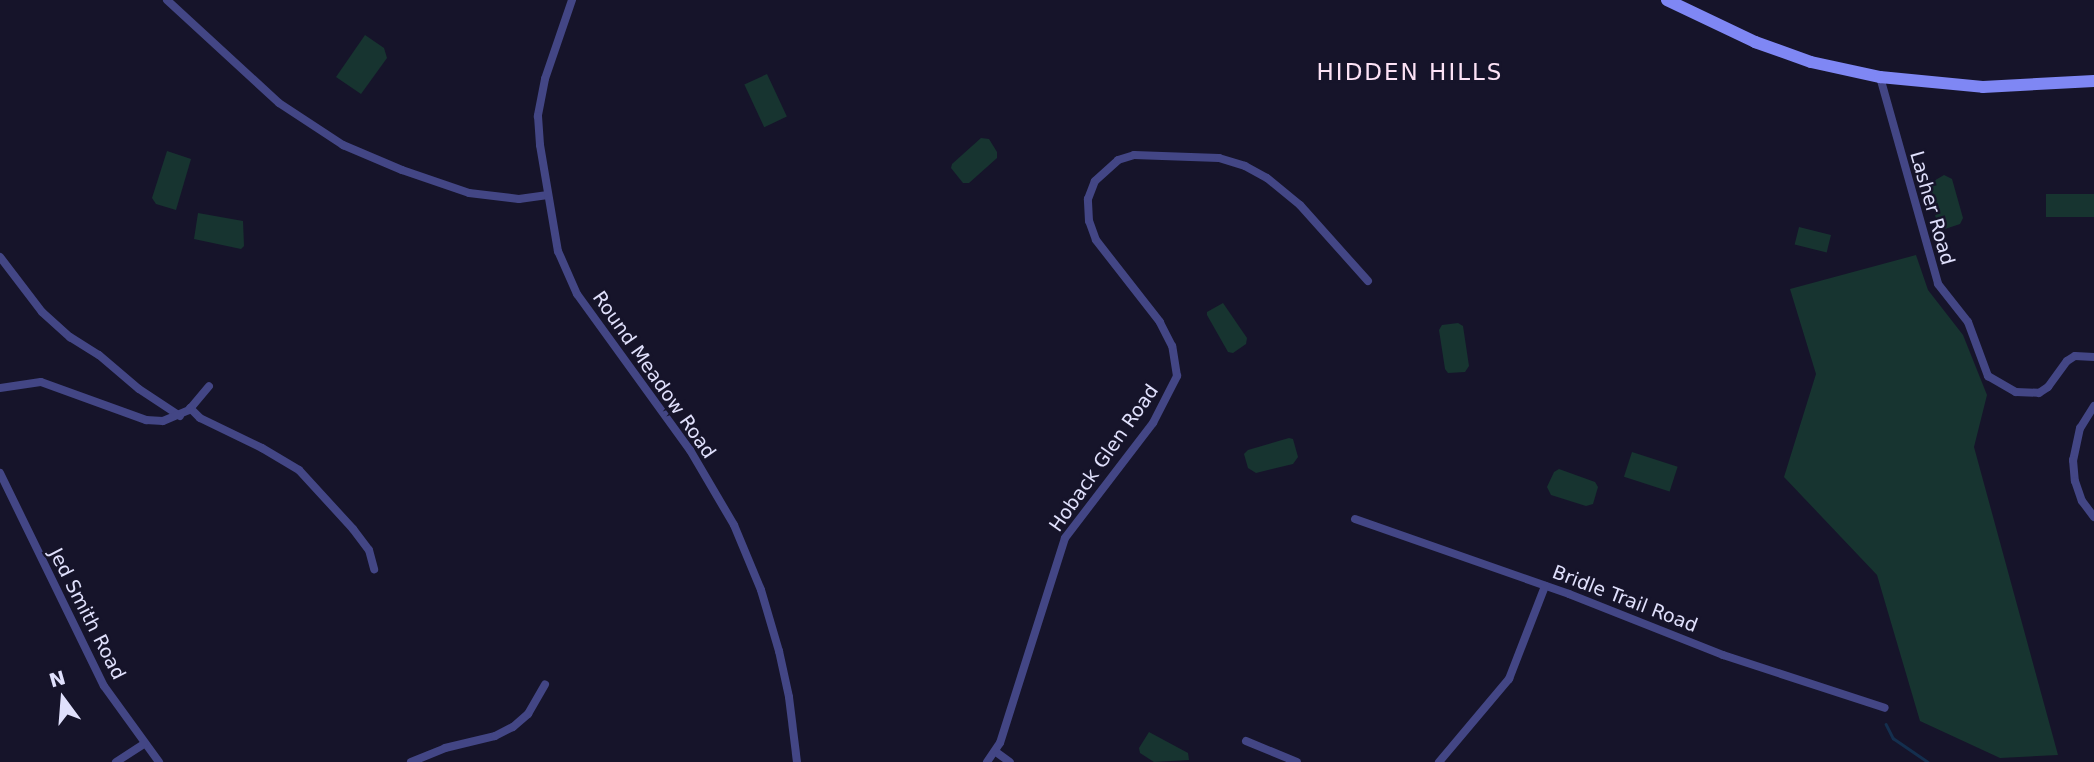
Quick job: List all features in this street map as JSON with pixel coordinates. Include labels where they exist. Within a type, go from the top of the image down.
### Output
[{"type":"street","points":[[167,0],[279,103],[343,145],[402,170],[469,193],[519,199],[548,195]]},
{"type":"street","name":"Round Meadow Road","points":[[572,0],[545,79],[538,116],[558,251],[577,294],[690,450],[719,498],[745,550],[779,651],[789,697],[797,762]]},
{"type":"street","points":[[1667,0],[1755,42],[1811,62],[1880,77],[1983,87],[2094,81]]},
{"type":"street","name":"Lasher Road","points":[[1880,77],[1933,270],[1943,293],[1968,322],[1988,376],[2016,392],[2039,393],[2048,387],[2067,361],[2075,356],[2094,358]]},
{"type":"street","name":"Hoback Glen Road","points":[[986,762],[996,752],[1065,538],[1153,423],[1177,376],[1172,346],[1160,322],[1096,240],[1089,221],[1088,200],[1095,181],[1118,160],[1133,155],[1219,158],[1245,166],[1267,178],[1300,205],[1368,281]]},
{"type":"street","points":[[0,257],[42,312],[70,337],[99,355],[139,389],[180,415]]},
{"type":"street","points":[[0,388],[41,382],[146,420],[163,421],[190,408],[209,386]]},
{"type":"street","points":[[2094,407],[2080,428],[2073,460],[2075,481],[2082,501],[2094,517]]},
{"type":"street","points":[[190,408],[200,418],[262,448],[299,470],[361,539],[369,550],[374,569]]},
{"type":"street","name":"Jed Smith Road","points":[[0,472],[104,686],[159,762]]},
{"type":"street","name":"Bridle Trail Road","points":[[1355,519],[1545,586],[1723,655],[1885,708]]},
{"type":"street","points":[[1439,762],[1509,679],[1545,586]]},
{"type":"street","points":[[411,762],[445,748],[495,736],[513,727],[528,714],[545,685]]},
{"type":"street","points":[[1246,741],[1297,762]]},
{"type":"street","points":[[116,762],[145,744]]},
{"type":"street","points":[[996,752],[1010,762]]},
{"type":"green space","points":[[365,35],[384,48],[387,58],[361,94],[336,77]]},
{"type":"green space","points":[[767,74],[787,117],[764,127],[744,85]]},
{"type":"green space","points":[[981,138],[989,139],[997,152],[997,158],[969,183],[963,183],[951,168],[952,164]]},
{"type":"green space","points":[[167,151],[191,159],[176,210],[156,204],[152,198]]},
{"type":"green space","points":[[1944,175],[1952,179],[1963,218],[1960,224],[1945,229],[1938,226],[1927,185]]},
{"type":"green space","points":[[2046,194],[2094,194],[2094,217],[2046,217]]},
{"type":"green space","points":[[198,213],[243,221],[244,246],[241,249],[194,239]]},
{"type":"green space","points":[[1799,227],[1831,235],[1827,252],[1795,244]]},
{"type":"green space","points":[[1916,255],[1928,290],[1963,335],[1987,395],[1974,447],[2058,755],[2000,758],[1920,721],[1877,575],[1784,477],[1816,374],[1790,289]]},
{"type":"green space","points":[[1223,303],[1247,338],[1246,344],[1233,353],[1228,352],[1207,315],[1207,312]]},
{"type":"green space","points":[[1458,323],[1463,326],[1469,366],[1465,372],[1448,373],[1445,369],[1439,330],[1442,325]]},
{"type":"green space","points":[[1293,439],[1298,457],[1293,464],[1256,473],[1248,468],[1244,454],[1248,450]]},
{"type":"green space","points":[[1632,452],[1678,467],[1670,492],[1624,477]]},
{"type":"green space","points":[[1559,469],[1595,482],[1598,487],[1593,504],[1586,506],[1551,495],[1547,487],[1554,472]]},
{"type":"green space","points":[[1149,732],[1188,753],[1189,760],[1154,762],[1140,753],[1139,748]]},
{"type":"waterway","points":[[1886,724],[1893,738],[1928,762]]},
{"type":"district","name":"HIDDEN HILLS","points":[[1410,72]]}]
